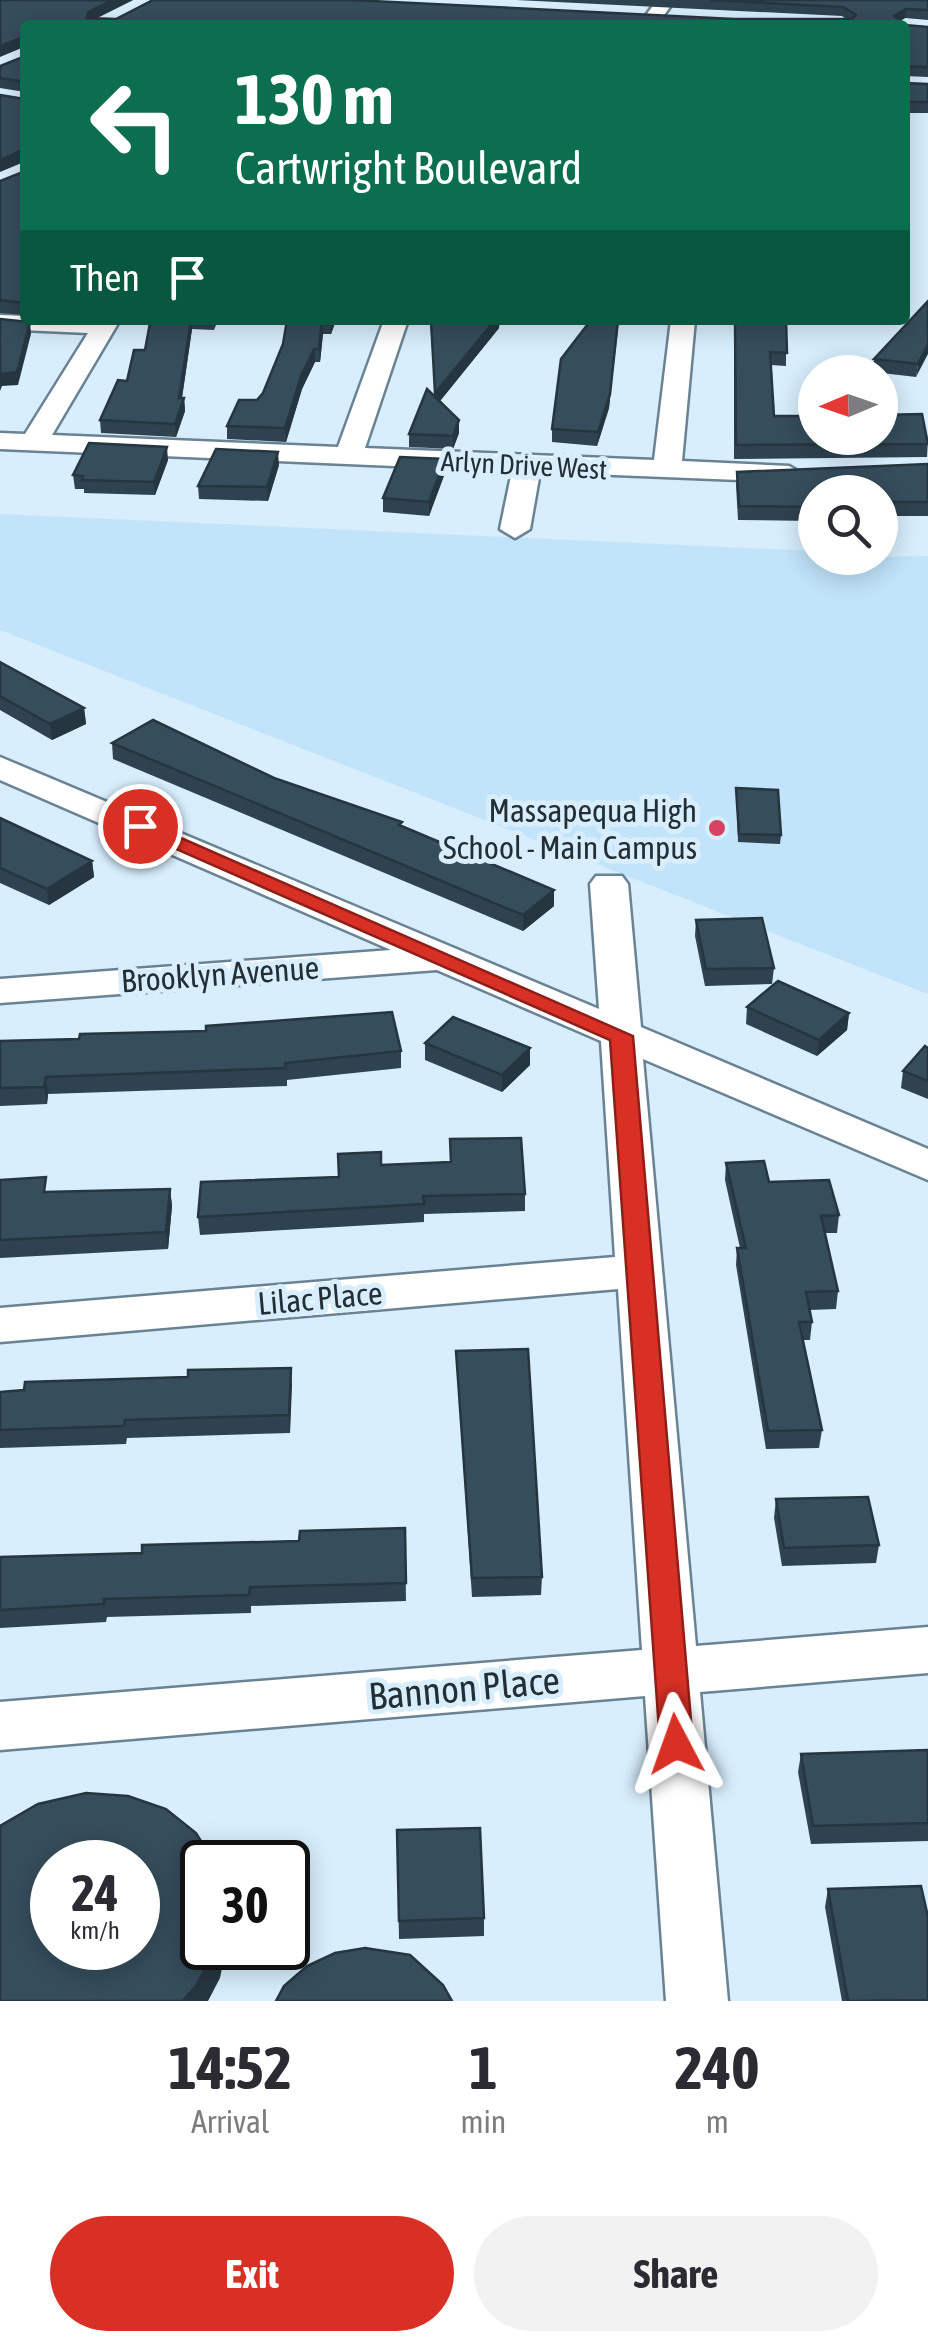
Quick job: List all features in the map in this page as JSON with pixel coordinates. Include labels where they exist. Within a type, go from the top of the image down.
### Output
[{"type":"street","points":[[628,18],[662,19],[666,0]]},
{"type":"street","points":[[34,442],[105,325]]},
{"type":"street","points":[[348,456],[394,325]]},
{"type":"street","points":[[667,471],[682,325]]},
{"type":"street","name":"Arlyn Drive West","points":[[0,441],[527,466],[814,472]]},
{"type":"street","points":[[515,529],[527,466]]},
{"type":"street","points":[[0,767],[928,1166]]},
{"type":"street","points":[[610,884],[696,2001]]},
{"type":"street","name":"Brooklyn Avenue","points":[[0,991],[440,958]]},
{"type":"street","name":"Lilac Place","points":[[0,1325],[640,1271]]},
{"type":"street","name":"Bannon Place","points":[[0,1726],[928,1650]]},
{"type":"shaded area","name":"Massapequa High School - Main Campus","points":[[0,514],[798,550],[798,575],[898,575],[898,557],[928,556],[928,994],[0,630]]},
{"type":"building","points":[[0,0],[113,0],[88,12],[87,18],[116,19],[153,0],[352,0],[734,19],[852,19],[856,15],[843,7],[710,0],[928,0],[928,10],[906,9],[894,16],[899,20],[20,20],[20,38],[0,46]]},
{"type":"building","points":[[910,25],[928,27],[928,67],[910,66]]},
{"type":"building","points":[[20,58],[20,81],[0,78],[0,66]]},
{"type":"building","points":[[910,83],[928,84],[928,102],[910,102]]},
{"type":"building","points":[[0,95],[20,98],[20,151],[0,160]]},
{"type":"building","points":[[20,173],[20,302],[0,300],[0,181]]},
{"type":"building","points":[[928,301],[928,344],[918,364],[898,362],[898,355],[878,355],[906,325],[910,325]]},
{"type":"building","points":[[0,319],[29,325],[17,372],[0,374]]},
{"type":"building","points":[[150,325],[190,325],[179,398],[184,398],[175,424],[100,420],[118,380],[127,381],[134,350],[145,350]]},
{"type":"building","points":[[286,325],[322,325],[319,349],[314,349],[301,376],[285,428],[227,426],[239,400],[257,400],[263,393],[283,344]]},
{"type":"building","points":[[431,325],[491,325],[435,393]]},
{"type":"building","points":[[587,325],[617,325],[610,394],[598,432],[552,429],[561,359]]},
{"type":"building","points":[[735,325],[786,325],[787,353],[770,352],[774,416],[798,416],[798,445],[736,445]]},
{"type":"building","points":[[427,389],[459,420],[453,436],[409,434]]},
{"type":"building","points":[[922,414],[928,444],[898,444],[898,415]]},
{"type":"building","points":[[89,443],[167,447],[154,482],[82,480],[83,476],[73,475]]},
{"type":"building","points":[[216,449],[278,452],[267,487],[198,486]]},
{"type":"building","points":[[400,457],[445,459],[429,502],[383,498]]},
{"type":"building","points":[[928,464],[928,502],[898,502],[898,475],[798,475],[798,507],[739,506],[737,472]]},
{"type":"building","points":[[0,662],[84,708],[50,724],[0,696]]},
{"type":"building","points":[[153,720],[274,778],[402,822],[399,825],[554,890],[523,915],[112,743]]},
{"type":"building","points":[[736,788],[778,790],[781,835],[739,834]]},
{"type":"building","points":[[0,818],[92,861],[47,889],[0,868]]},
{"type":"building","points":[[762,918],[774,968],[706,969],[696,920]]},
{"type":"building","points":[[778,981],[849,1013],[819,1040],[747,1007]]},
{"type":"building","points":[[392,1012],[401,1051],[285,1063],[286,1068],[46,1077],[44,1087],[0,1088],[0,1041],[79,1039],[80,1034],[206,1031],[206,1026]]},
{"type":"building","points":[[453,1017],[530,1048],[502,1075],[425,1043]]},
{"type":"building","points":[[925,1046],[928,1048],[928,1081],[903,1071]]},
{"type":"building","points":[[521,1138],[525,1194],[423,1196],[424,1204],[198,1217],[201,1182],[339,1177],[338,1154],[381,1152],[381,1165],[451,1162],[450,1139]]},
{"type":"building","points":[[764,1161],[769,1182],[829,1180],[839,1215],[821,1216],[838,1291],[806,1292],[812,1322],[799,1322],[822,1430],[768,1431],[737,1248],[746,1248],[726,1163]]},
{"type":"building","points":[[46,1177],[44,1192],[170,1189],[166,1232],[0,1240],[0,1180]]},
{"type":"building","points":[[528,1349],[542,1577],[472,1578],[456,1351]]},
{"type":"building","points":[[291,1368],[289,1415],[125,1420],[124,1426],[0,1430],[0,1392],[24,1390],[25,1382],[188,1377],[188,1370]]},
{"type":"building","points":[[868,1497],[879,1545],[784,1548],[776,1499]]},
{"type":"building","points":[[405,1528],[406,1583],[250,1587],[249,1595],[104,1599],[104,1604],[0,1610],[0,1557],[142,1553],[142,1545],[299,1541],[300,1531]]},
{"type":"building","points":[[928,1750],[928,1823],[813,1826],[801,1754]]},
{"type":"building","points":[[86,1793],[128,1796],[166,1809],[196,1833],[200,1840],[180,1840],[180,1970],[204,1970],[196,1986],[182,2001],[0,2001],[0,1826],[38,1804]]},
{"type":"building","points":[[480,1828],[484,1918],[399,1921],[397,1830]]},
{"type":"building","points":[[921,1886],[928,1917],[928,2000],[848,2001],[828,1889]]},
{"type":"building","points":[[365,1948],[410,1955],[443,1985],[452,2001],[276,2001],[284,1986],[302,1970],[310,1970],[310,1965],[335,1953]]},
{"type":"place","name":"Massapequa High School - Main Campus","points":[[717,828]]},
{"type":"route","points":[[140,826],[621,1036],[676,1744]]}]
